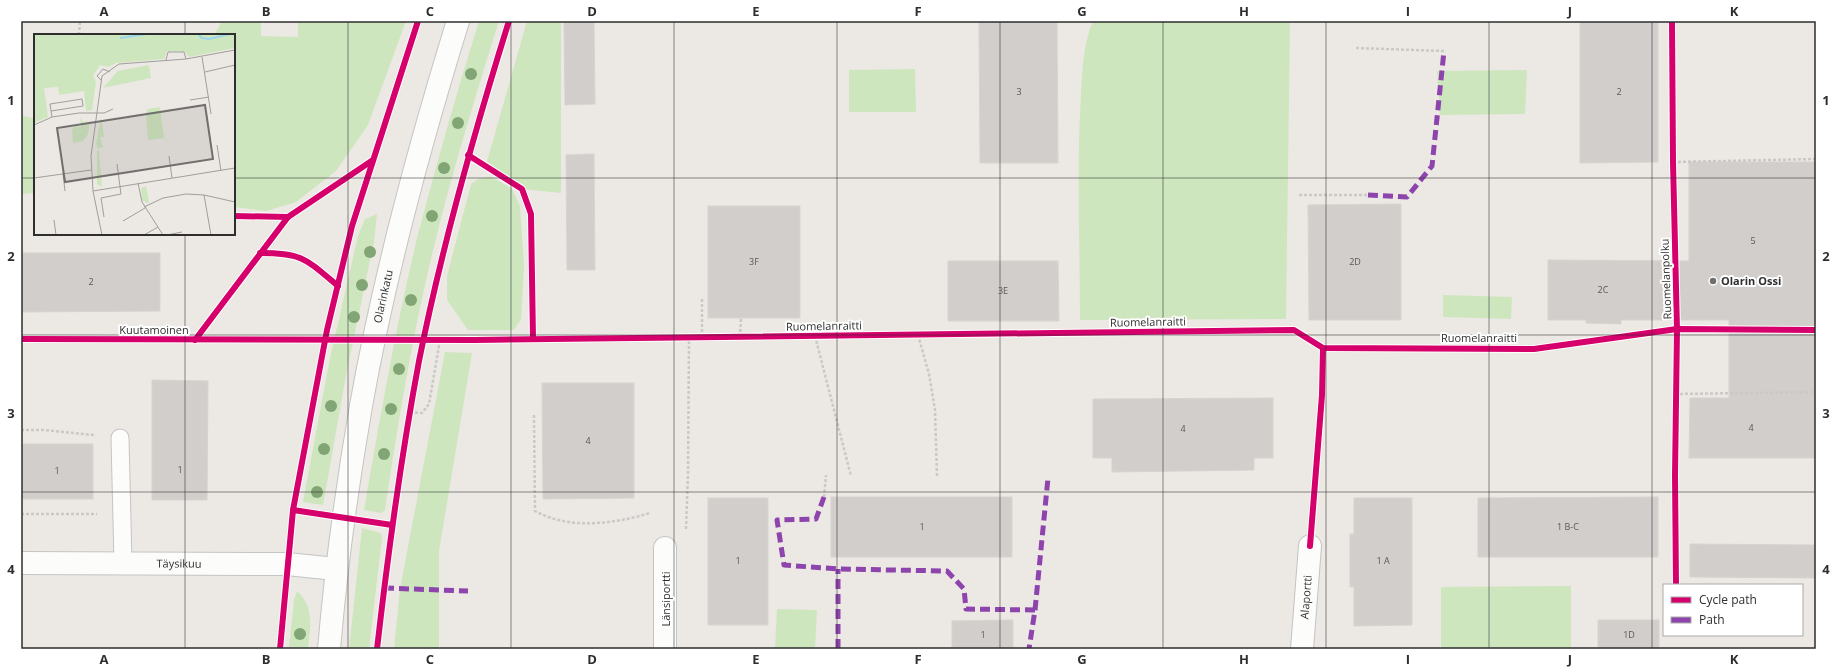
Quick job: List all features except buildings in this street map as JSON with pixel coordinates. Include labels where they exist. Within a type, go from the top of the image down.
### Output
[{"type":"main road","name":"Olarinkatu","points":[[329,649],[336,569],[361,406],[383,298],[433,100],[458,21]]},
{"type":"main road","name":"Alaportti","points":[[1302,649],[1310,546]]},
{"type":"main road","name":"Länsiportti","points":[[665,548],[665,649]]},
{"type":"main road","name":"Täysikuu","points":[[21,563],[287,564],[336,569]]},
{"type":"lane","points":[[120,438],[123,563]]},
{"type":"path","points":[[79,34],[80,21]]},
{"type":"path","points":[[1356,48],[1444,50]]},
{"type":"path","points":[[1673,154],[1673,170]]},
{"type":"path","points":[[1673,162],[1816,159]]},
{"type":"path","points":[[1299,195],[1368,195]]},
{"type":"path","points":[[702,299],[702,337]]},
{"type":"path","points":[[740,337],[741,318]]},
{"type":"path","points":[[910,335],[926,335]]},
{"type":"path","points":[[918,335],[929,374],[935,410],[937,476]]},
{"type":"path","points":[[815,336],[852,476]]},
{"type":"path","points":[[681,338],[710,337]]},
{"type":"path","points":[[732,337],[747,337]]},
{"type":"path","points":[[686,534],[689,338]]},
{"type":"path","points":[[411,405],[409,415],[422,414],[429,404],[444,340],[432,340]]},
{"type":"path","points":[[1675,401],[1676,386]]},
{"type":"path","points":[[1675,394],[1816,392]]},
{"type":"path","points":[[534,415],[535,511],[549,519],[606,523],[624,521],[650,513]]},
{"type":"path","points":[[21,430],[44,430],[120,438]]},
{"type":"path","points":[[824,497],[826,475]]},
{"type":"path","points":[[21,514],[122,514]]},
{"type":"green space","points":[[222,21],[261,21],[261,36],[298,37],[298,21],[406,21],[368,125],[336,171],[296,202],[266,211],[235,207],[235,34],[215,34]]},
{"type":"green space","points":[[479,21],[499,21],[458,155],[432,255],[418,316],[385,510],[381,513],[364,510],[395,337],[410,268],[447,127]]},
{"type":"green space","points":[[527,21],[561,21],[561,193],[522,189],[486,165]]},
{"type":"green space","points":[[1093,21],[1290,21],[1286,319],[1080,320],[1080,114],[1084,55]]},
{"type":"green space","points":[[915,69],[916,112],[849,112],[849,70]]},
{"type":"green space","points":[[1527,70],[1525,114],[1440,115],[1437,71]]},
{"type":"green space","points":[[21,115],[34,119],[34,193],[21,194]]},
{"type":"green space","points":[[489,177],[512,189],[520,206],[524,266],[521,319],[514,330],[468,330],[447,300],[447,276],[471,184],[478,179]]},
{"type":"green space","points":[[377,214],[374,242],[347,370],[323,505],[303,502],[330,358],[358,236],[365,219]]},
{"type":"green space","points":[[1443,295],[1512,297],[1511,319],[1443,317]]},
{"type":"green space","points":[[445,352],[472,353],[439,551],[439,649],[394,649],[400,589]]},
{"type":"green space","points":[[362,528],[381,533],[382,538],[369,649],[349,649]]},
{"type":"green space","points":[[1571,586],[1571,649],[1441,649],[1441,587]]},
{"type":"green space","points":[[297,591],[303,597],[309,611],[310,626],[308,649],[289,649],[294,600]]},
{"type":"green space","points":[[777,609],[817,610],[815,649],[775,649]]},
{"type":"marked path","points":[[1368,195],[1407,197],[1432,166],[1444,51]]},
{"type":"marked path","points":[[1035,610],[1048,478]]},
{"type":"marked path","points":[[824,497],[816,519],[777,520],[784,565],[838,569],[947,571],[964,589],[966,609],[1035,610],[1029,649]]},
{"type":"marked path","points":[[838,569],[838,649]]},
{"type":"marked path","points":[[384,588],[468,591]]},
{"type":"cycle path","points":[[280,649],[293,510],[327,330],[352,226],[418,21]]},
{"type":"cycle path","points":[[377,649],[390,541],[412,397],[428,318],[448,232],[483,105],[509,21]]},
{"type":"cycle path","name":"Ruomelanpolku","points":[[1672,21],[1673,162],[1677,329],[1675,475],[1676,584]]},
{"type":"cycle path","points":[[468,155],[522,189],[531,214],[533,339]]},
{"type":"cycle path","name":"Kuutamoinen","points":[[195,340],[288,217],[373,160]]},
{"type":"cycle path","points":[[235,216],[288,217]]},
{"type":"cycle path","points":[[260,253],[286,254],[303,259],[318,269],[338,286]]},
{"type":"cycle path","name":"Ruomelanraitti","points":[[21,339],[475,340],[1294,330],[1323,348],[1534,349],[1677,329],[1816,330]]},
{"type":"cycle path","points":[[1310,546],[1322,395],[1323,348]]},
{"type":"cycle path","points":[[293,510],[392,525]]},
{"type":"place","name":"Olarin Ossi","points":[[1713,281]]}]
